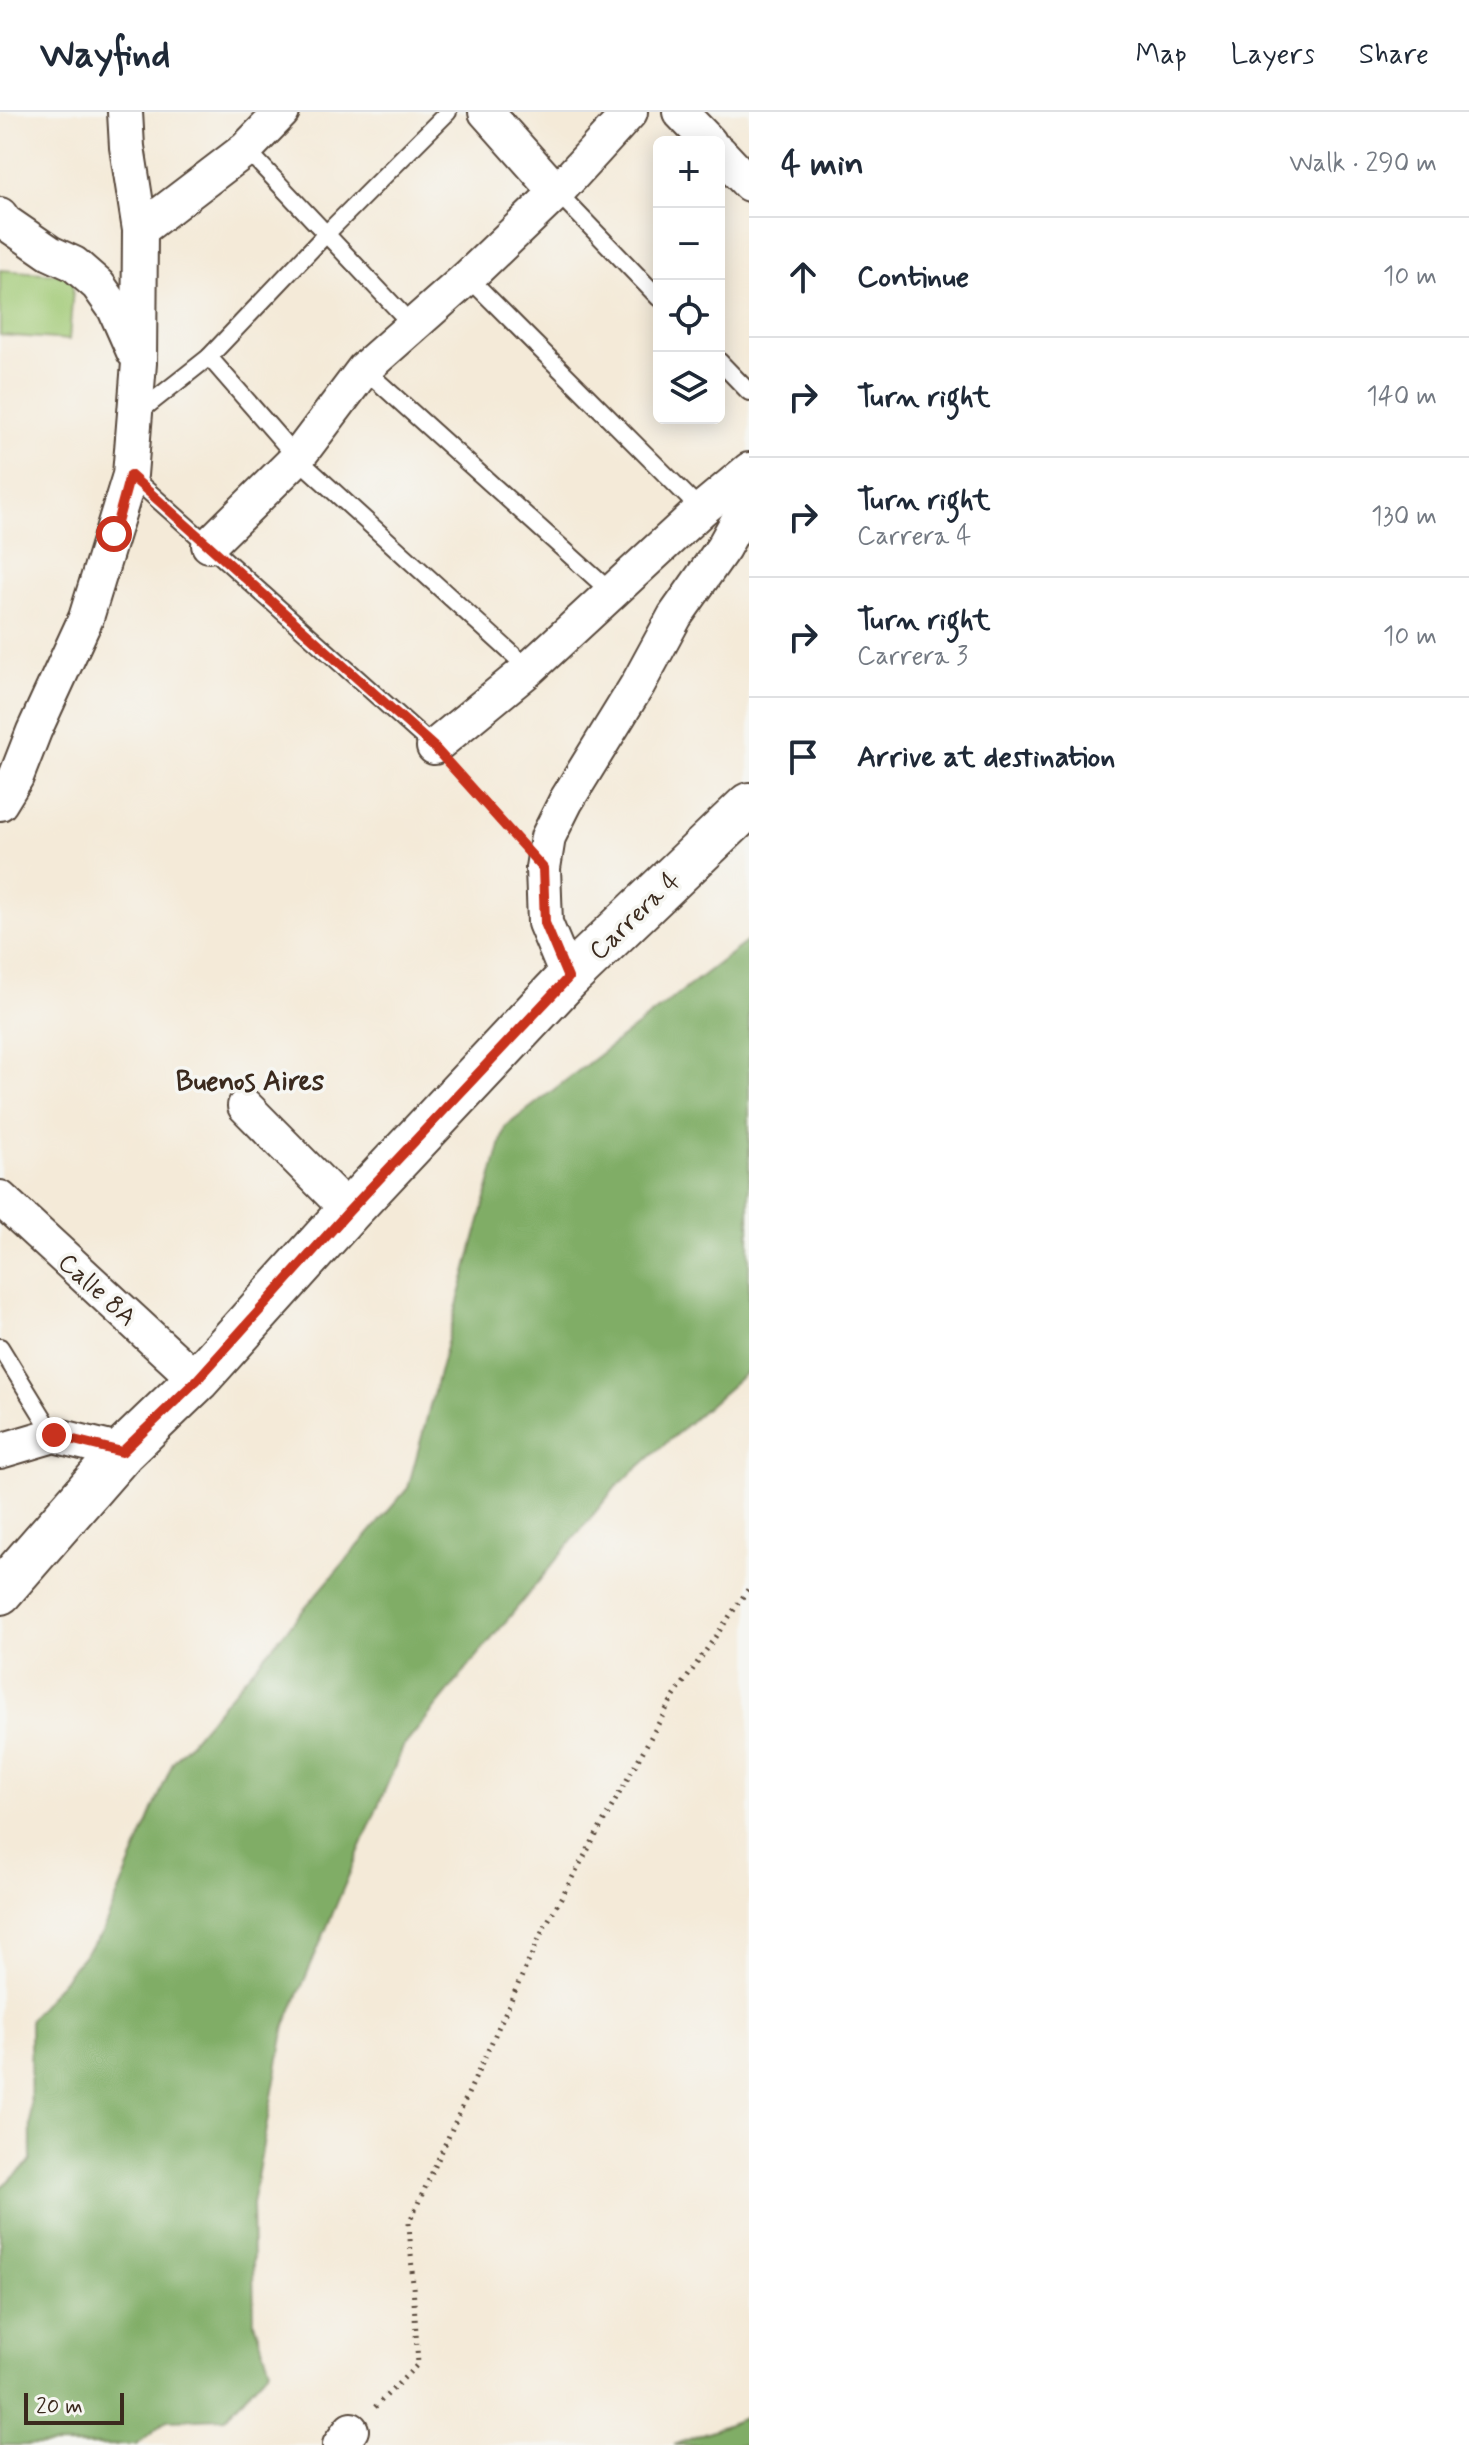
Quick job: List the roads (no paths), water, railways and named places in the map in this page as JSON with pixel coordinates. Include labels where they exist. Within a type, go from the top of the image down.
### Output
[{"type":"main road","name":"Carrera 4","points":[[0,1592],[122,1452],[197,1380],[349,1211],[568,978],[749,805]]},
{"type":"street","points":[[0,803],[16,777],[86,618],[130,475],[139,363],[140,230],[127,147],[125,112]]},
{"type":"street","points":[[140,230],[246,149],[282,112]]},
{"type":"street","points":[[486,112],[557,192]]},
{"type":"street","points":[[209,545],[297,458],[364,369],[414,327],[557,192],[630,112]]},
{"type":"street","points":[[680,112],[703,136]]},
{"type":"street","points":[[725,158],[749,184]]},
{"type":"street","points":[[0,215],[50,253],[74,264],[98,285],[115,309],[139,363]]},
{"type":"street","points":[[434,747],[529,669],[701,510],[749,470]]},
{"type":"street","points":[[568,978],[545,923],[543,868],[548,837],[675,616],[723,548],[749,501]]},
{"type":"street","points":[[245,1106],[349,1211]]},
{"type":"street","name":"Calle 8A","points":[[0,1198],[197,1380]]},
{"type":"street","points":[[0,1451],[54,1435],[122,1452]]},
{"type":"lane","points":[[134,417],[209,357],[448,112]]},
{"type":"lane","points":[[246,149],[414,327]]},
{"type":"lane","points":[[557,192],[653,292]]},
{"type":"lane","points":[[468,277],[701,510]]},
{"type":"lane","points":[[209,357],[297,458],[529,669]]},
{"type":"lane","points":[[725,367],[749,392]]},
{"type":"lane","points":[[364,369],[613,594]]},
{"type":"lane","points":[[130,475],[434,747]]},
{"type":"lane","points":[[0,1347],[54,1435]]},
{"type":"district","name":"Buenos Aires","points":[[250,1080]]}]
